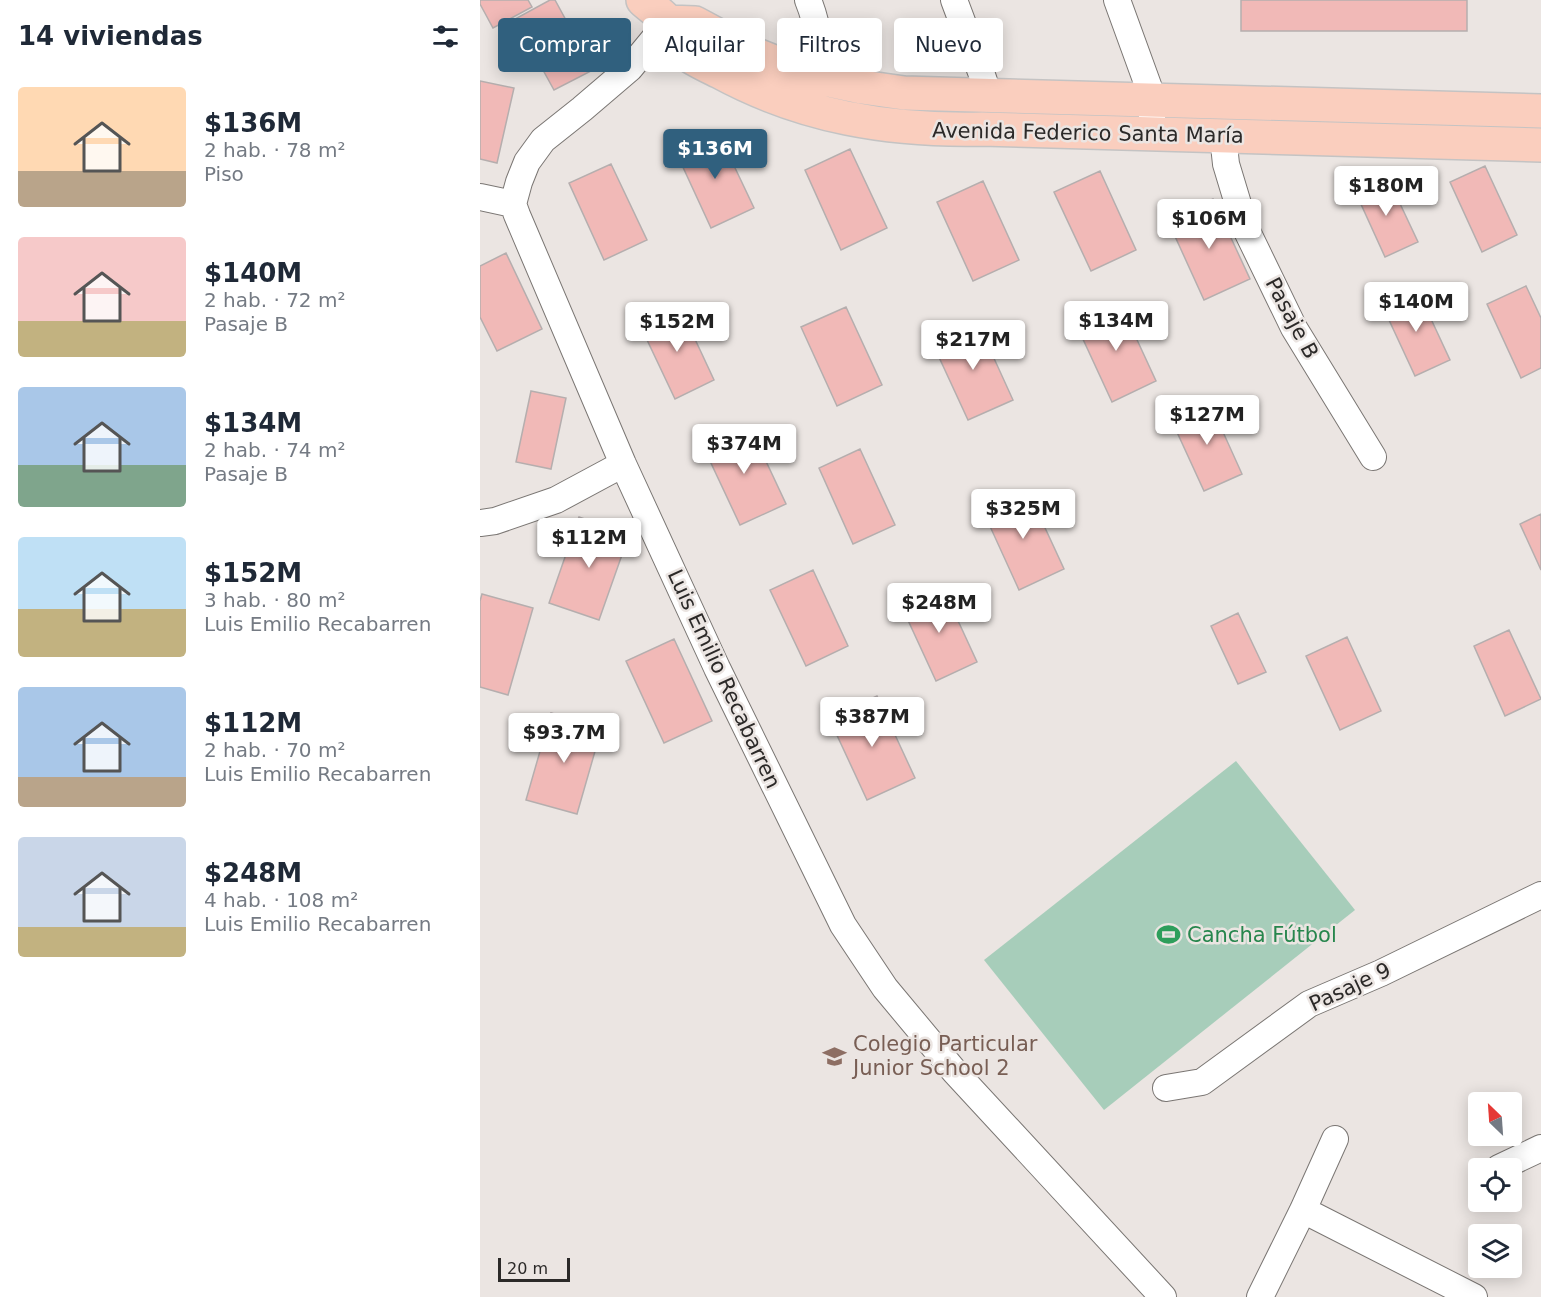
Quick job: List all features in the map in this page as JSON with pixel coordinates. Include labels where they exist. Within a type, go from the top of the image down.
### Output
[{"type":"main road","name":"Avenida Federico Santa María","points":[[643,0],[663,18]]},
{"type":"main road","name":"Avenida Federico Santa María","points":[[765,58],[820,78],[904,93],[1541,111]]},
{"type":"main road","name":"Avenida Federico Santa María","points":[[720,72],[788,102],[816,111],[857,121],[898,127],[940,130],[982,129],[1541,145]]},
{"type":"street","points":[[808,0],[814,15],[820,48],[820,78]]},
{"type":"street","points":[[954,0],[989,96]]},
{"type":"street","points":[[1117,0],[1153,99],[1151,135]]},
{"type":"street","points":[[480,197],[513,204],[527,162],[543,140],[630,68],[643,52]]},
{"type":"street","name":"Pasaje B","points":[[1223,136],[1226,164],[1245,227],[1294,328],[1373,457]]},
{"type":"street","name":"Luis Emilio Recabarren","points":[[513,204],[623,464],[717,668],[843,925],[885,988],[955,1072],[1163,1297]]},
{"type":"street","points":[[485,527],[556,500],[623,464]]},
{"type":"street","name":"Pasaje 9","points":[[1166,1088],[1202,1082],[1309,1004],[1381,973],[1541,895]]},
{"type":"street","points":[[1260,1297],[1335,1139]]},
{"type":"street","points":[[1520,1158],[1541,1148]]},
{"type":"street","points":[[1303,1209],[1469,1296]]},
{"type":"green space","name":"Cancha Fútbol","points":[[1236,761],[1355,910],[1104,1110],[984,960]]},
{"type":"building","points":[[480,0],[528,0],[532,7],[512,18],[498,18],[498,25],[493,28]]},
{"type":"building","points":[[550,0],[555,0],[565,18],[517,18]]},
{"type":"building","points":[[1241,0],[1467,0],[1467,31],[1241,31]]},
{"type":"building","points":[[544,72],[589,72],[554,90]]},
{"type":"building","points":[[480,81],[514,88],[497,163],[480,159]]},
{"type":"building","points":[[718,132],[754,208],[711,228],[676,152]]},
{"type":"building","points":[[850,149],[887,228],[841,250],[805,170]]},
{"type":"building","points":[[611,164],[647,240],[604,260],[569,183]]},
{"type":"building","points":[[1485,166],[1517,235],[1482,252],[1450,182]]},
{"type":"building","points":[[1100,171],[1136,250],[1091,271],[1054,192]]},
{"type":"building","points":[[1387,176],[1418,242],[1385,257],[1355,191]]},
{"type":"building","points":[[983,181],[1019,260],[973,281],[937,202]]},
{"type":"building","points":[[1213,199],[1250,279],[1204,300],[1168,221]]},
{"type":"building","points":[[506,253],[542,329],[497,351],[480,317],[480,266]]},
{"type":"building","points":[[1526,286],[1541,318],[1541,368],[1521,378],[1487,304]]},
{"type":"building","points":[[1418,291],[1450,360],[1415,376],[1383,307]]},
{"type":"building","points":[[1120,303],[1156,381],[1112,402],[1076,324]]},
{"type":"building","points":[[680,307],[714,380],[675,399],[640,325]]},
{"type":"building","points":[[846,307],[882,385],[837,406],[801,327]]},
{"type":"building","points":[[977,321],[1013,400],[968,420],[932,342]]},
{"type":"building","points":[[531,391],[566,398],[551,469],[516,462]]},
{"type":"building","points":[[1209,401],[1242,474],[1204,491],[1171,419]]},
{"type":"building","points":[[749,425],[786,504],[740,525],[703,446]]},
{"type":"building","points":[[860,449],[895,525],[853,544],[819,468]]},
{"type":"building","points":[[1028,491],[1064,569],[1019,590],[983,511]]},
{"type":"building","points":[[1541,514],[1541,570],[1520,524]]},
{"type":"building","points":[[579,517],[629,535],[599,620],[549,603]]},
{"type":"building","points":[[813,570],[848,646],[806,666],[770,590]]},
{"type":"building","points":[[942,586],[977,662],[936,681],[901,605]]},
{"type":"building","points":[[482,594],[533,608],[508,695],[480,687],[480,601]]},
{"type":"building","points":[[1238,613],[1266,672],[1238,684],[1211,626]]},
{"type":"building","points":[[1509,630],[1541,699],[1505,716],[1474,646]]},
{"type":"building","points":[[1347,637],[1381,711],[1340,730],[1306,656]]},
{"type":"building","points":[[674,639],[712,721],[664,743],[626,661]]},
{"type":"building","points":[[877,696],[915,778],[867,800],[829,718]]},
{"type":"building","points":[[551,713],[602,727],[577,814],[526,800]]},
{"type":"place","name":"Cancha Fútbol","points":[[1169,935]]},
{"type":"place","name":"Colegio Particular Junior School 2","points":[[835,1056]]}]
